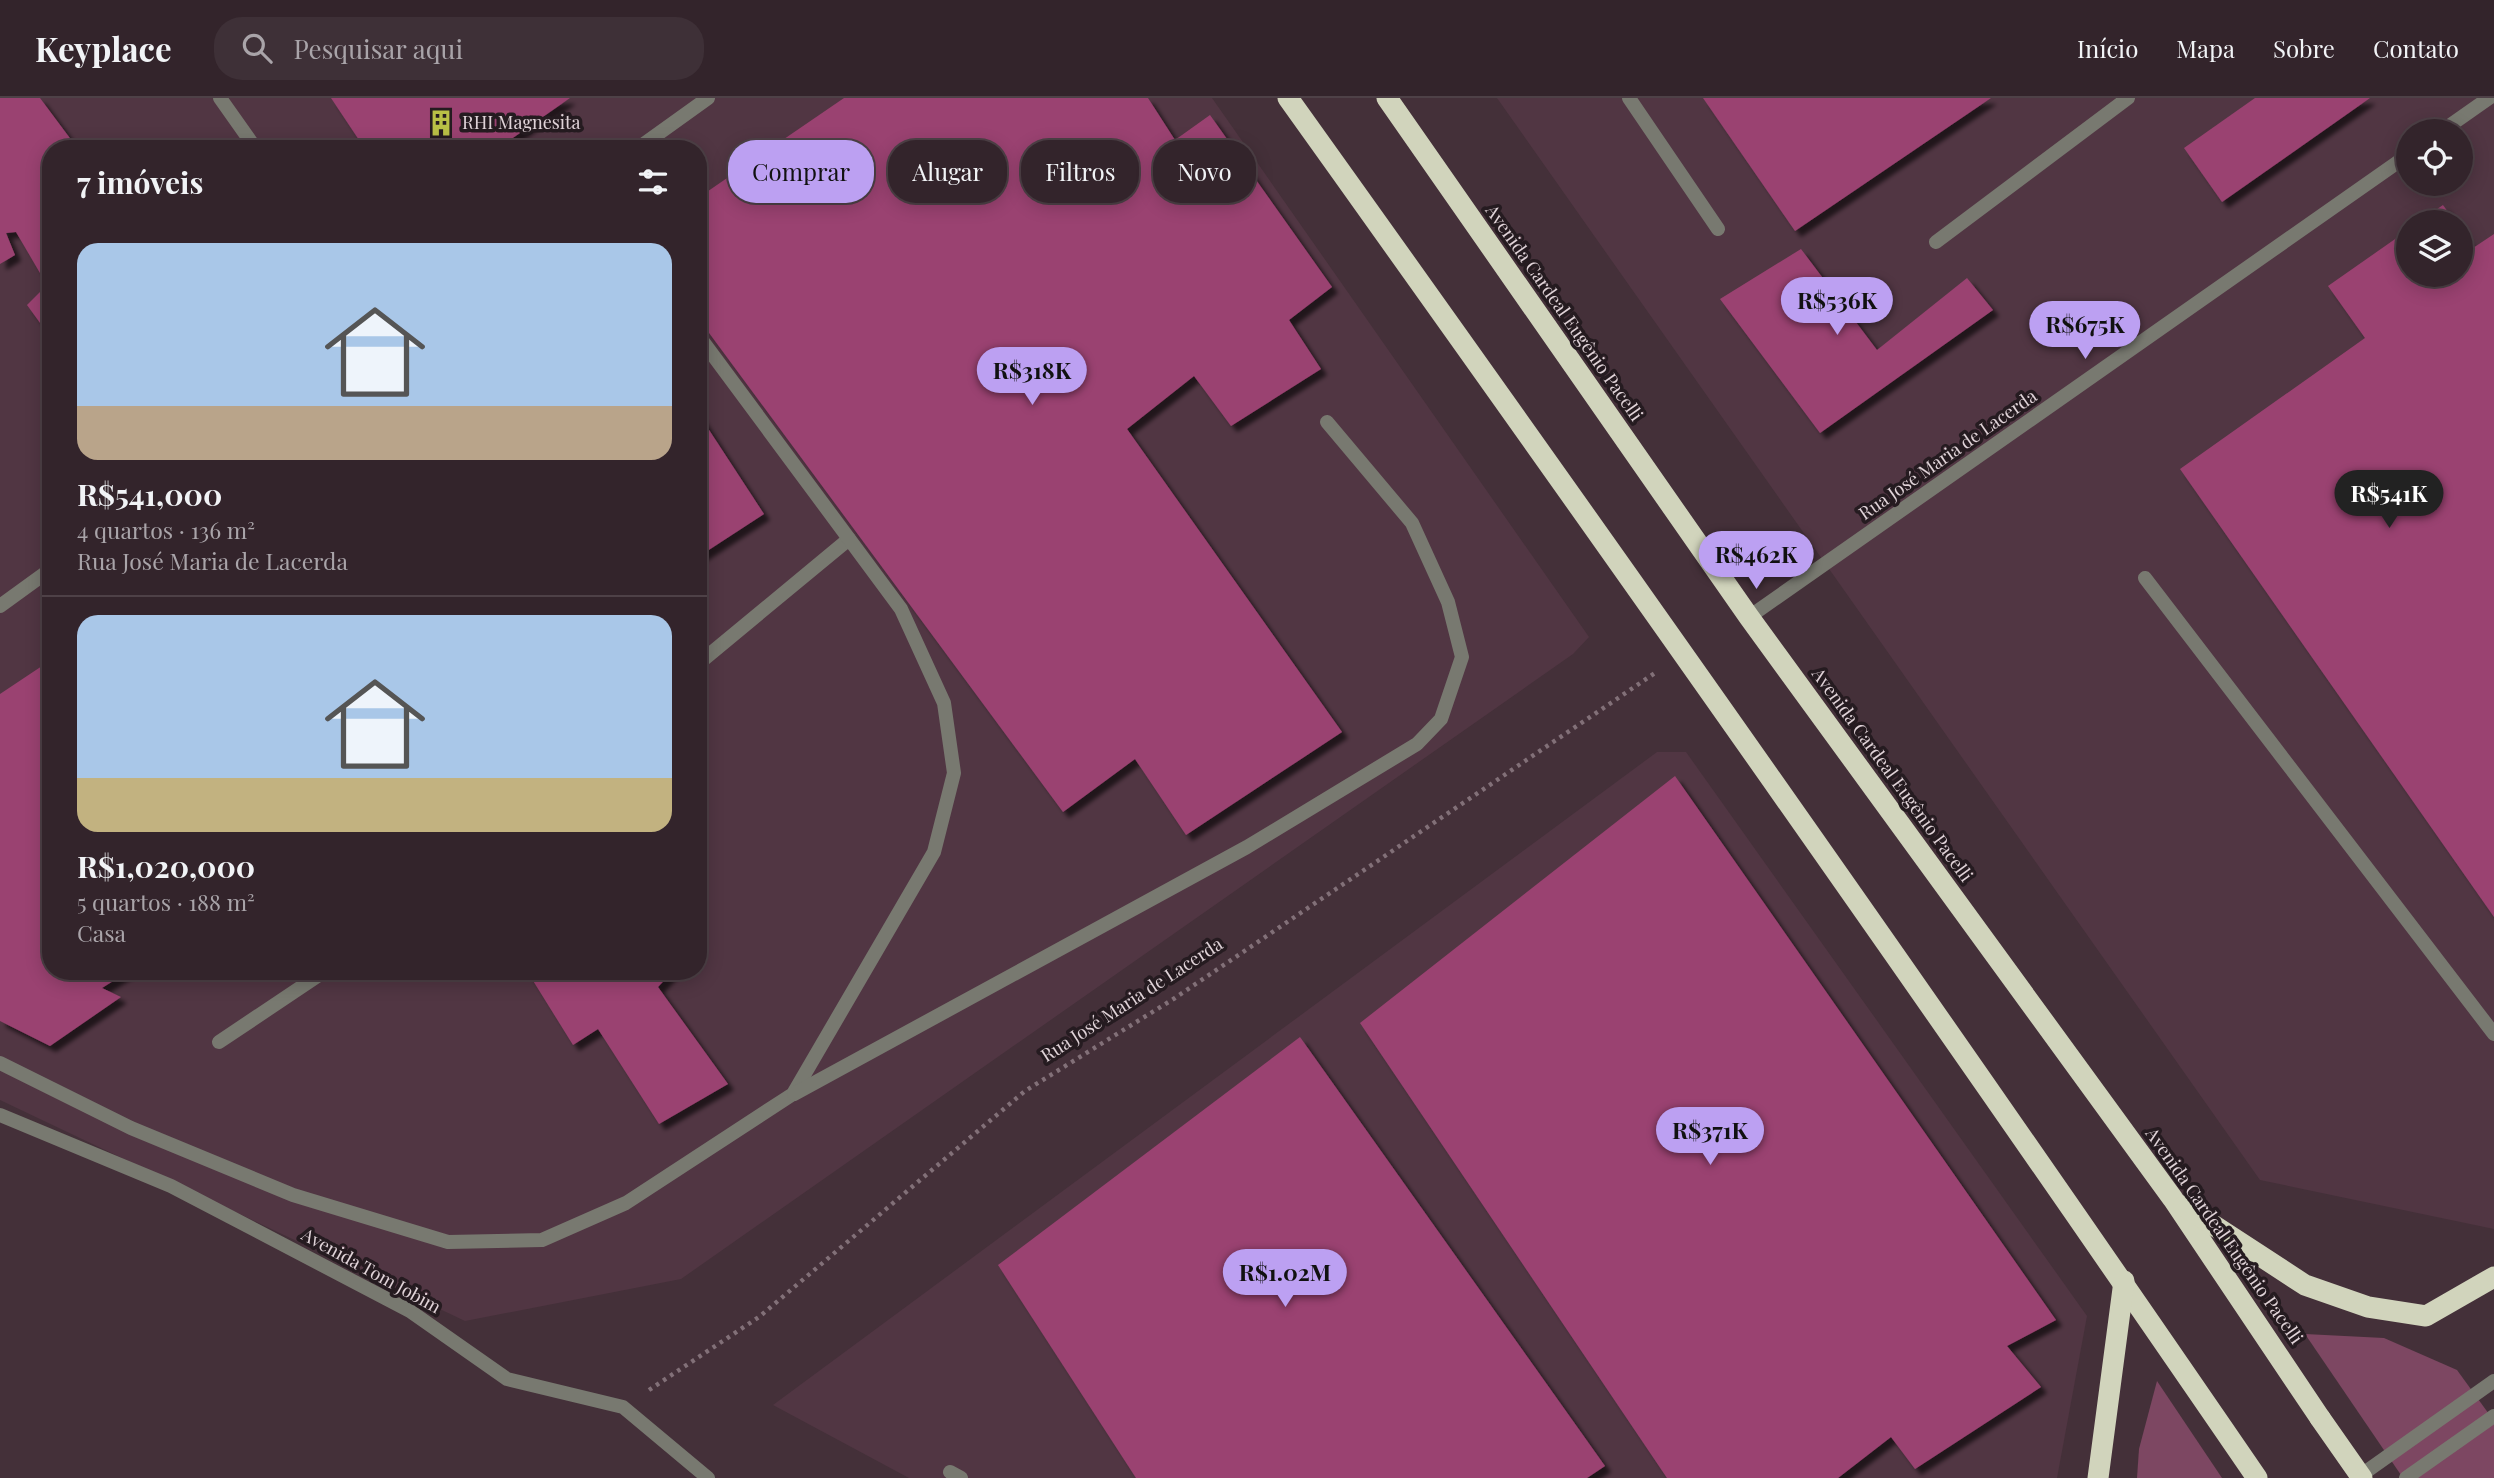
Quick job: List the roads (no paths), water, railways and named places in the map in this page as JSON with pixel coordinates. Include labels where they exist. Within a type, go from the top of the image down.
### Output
[{"type":"highway","points":[[1288,98],[1685,653],[2124,1281],[2252,1472]]},
{"type":"highway","name":"Avenida Cardeal Eugênio Pacelli","points":[[1387,98],[1749,617],[2173,1199],[2359,1478]]},
{"type":"highway","points":[[2173,1199],[2305,1285],[2368,1307],[2426,1316],[2494,1277]]},
{"type":"highway","points":[[2098,1478],[2124,1281]]},
{"type":"street","points":[[220,98],[250,140]]},
{"type":"street","points":[[650,140],[708,98]]},
{"type":"street","points":[[1629,98],[1718,229]]},
{"type":"street","points":[[1936,242],[2128,98]]},
{"type":"street","points":[[2459,119],[2489,98]]},
{"type":"street","name":"Rua José Maria de Lacerda","points":[[1749,617],[2396,163]]},
{"type":"street","points":[[707,347],[901,609],[944,703],[954,773],[934,852],[793,1094]]},
{"type":"street","points":[[0,1063],[131,1128],[293,1195],[448,1242],[542,1240],[626,1203],[793,1094],[1247,847],[1417,744],[1441,719],[1462,657],[1448,602],[1412,523],[1327,422]]},
{"type":"street","points":[[707,657],[849,539]]},
{"type":"street","points":[[0,606],[42,576]]},
{"type":"street","points":[[2145,578],[2494,1034]]},
{"type":"street","points":[[219,1042],[312,980]]},
{"type":"street","name":"Avenida Tom Jobim","points":[[0,1115],[171,1186],[410,1311],[507,1378],[623,1407],[708,1478]]},
{"type":"street","points":[[2359,1478],[2494,1381]]},
{"type":"street","points":[[2406,1478],[2494,1416]]},
{"type":"place","name":"RHI Magnesita","points":[[441,123]]}]
